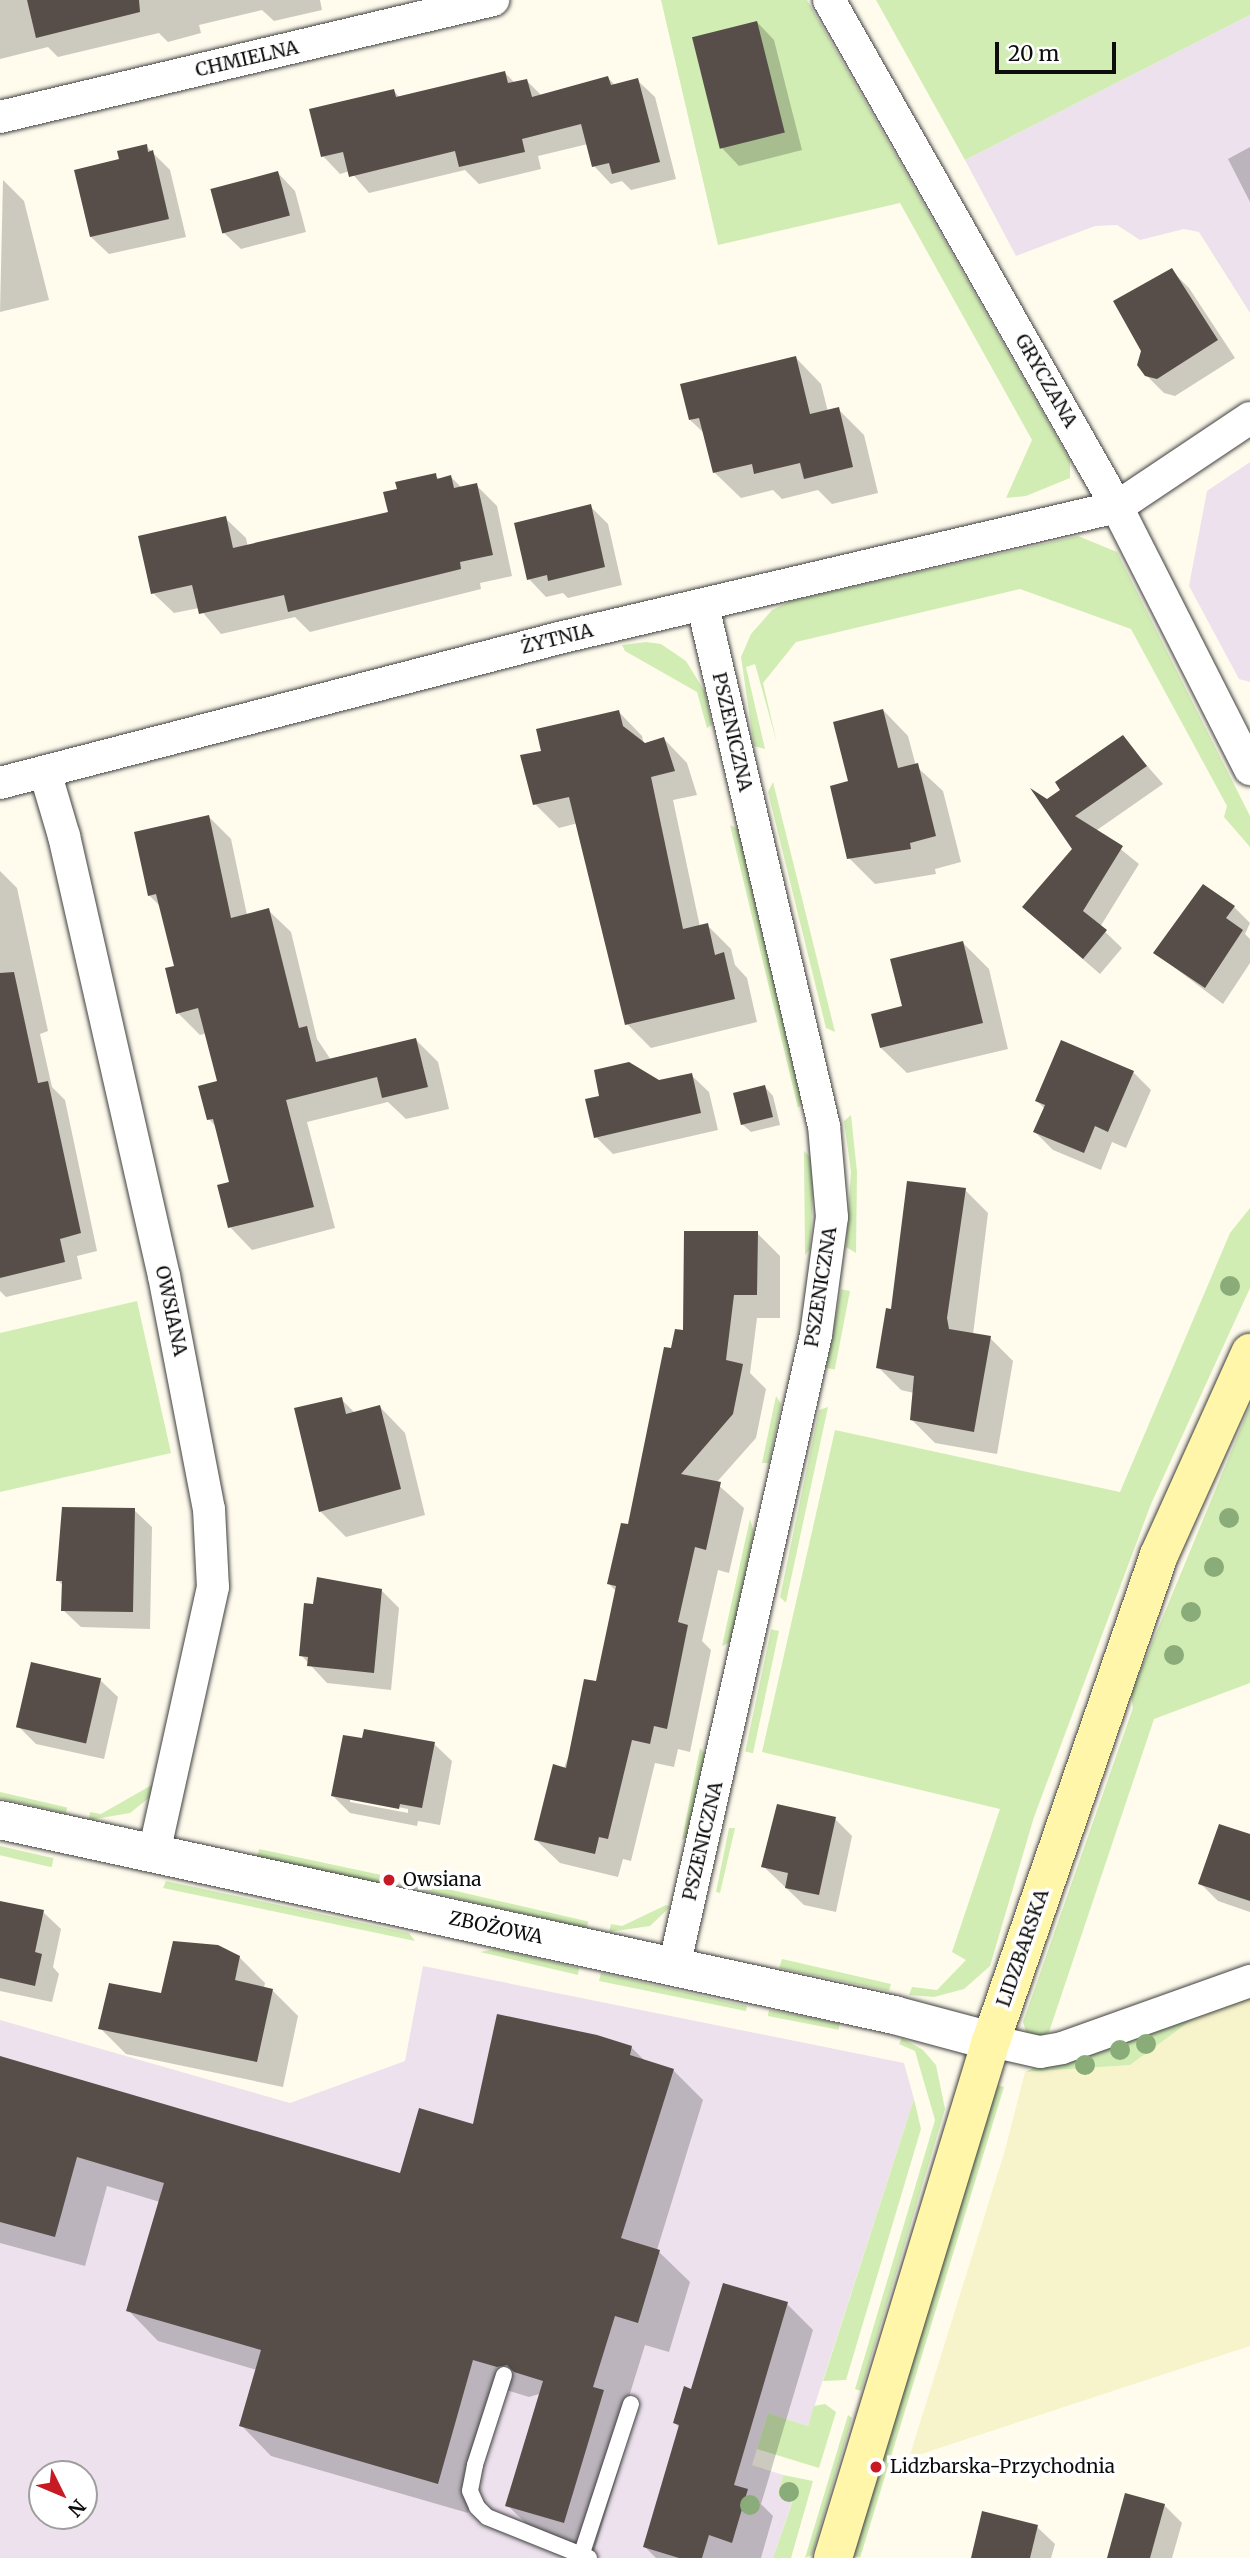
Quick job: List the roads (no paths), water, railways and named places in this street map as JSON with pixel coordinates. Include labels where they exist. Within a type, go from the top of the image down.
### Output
[{"type":"main road","name":"LIDZBARSKA","points":[[833,2558],[991,2041],[1159,1555],[1250,1353]]},
{"type":"street","name":"CHMIELNA","points":[[0,117],[493,0]]},
{"type":"street","name":"GRYCZANA","points":[[829,0],[1117,506],[1250,769]]},
{"type":"street","name":"ŻYTNIA","points":[[0,783],[564,637],[1117,506],[1250,418]]},
{"type":"street","name":"PSZENICZNA","points":[[674,1967],[816,1335],[832,1217],[824,1126],[703,606]]},
{"type":"street","name":"OWSIANA","points":[[46,772],[64,836],[164,1276],[209,1508],[213,1587],[154,1854]]},
{"type":"street","name":"ZBOŻOWA","points":[[0,1820],[894,2015],[991,2041]]},
{"type":"street","points":[[991,2041],[1040,2052],[1062,2048],[1250,1981]]},
{"type":"lane","points":[[504,2375],[470,2491],[487,2517],[585,2557],[631,2404]]},
{"type":"place","name":"Owsiana","points":[[389,1880]]},
{"type":"place","name":"Lidzbarska-Przychodnia","points":[[876,2467]]}]
